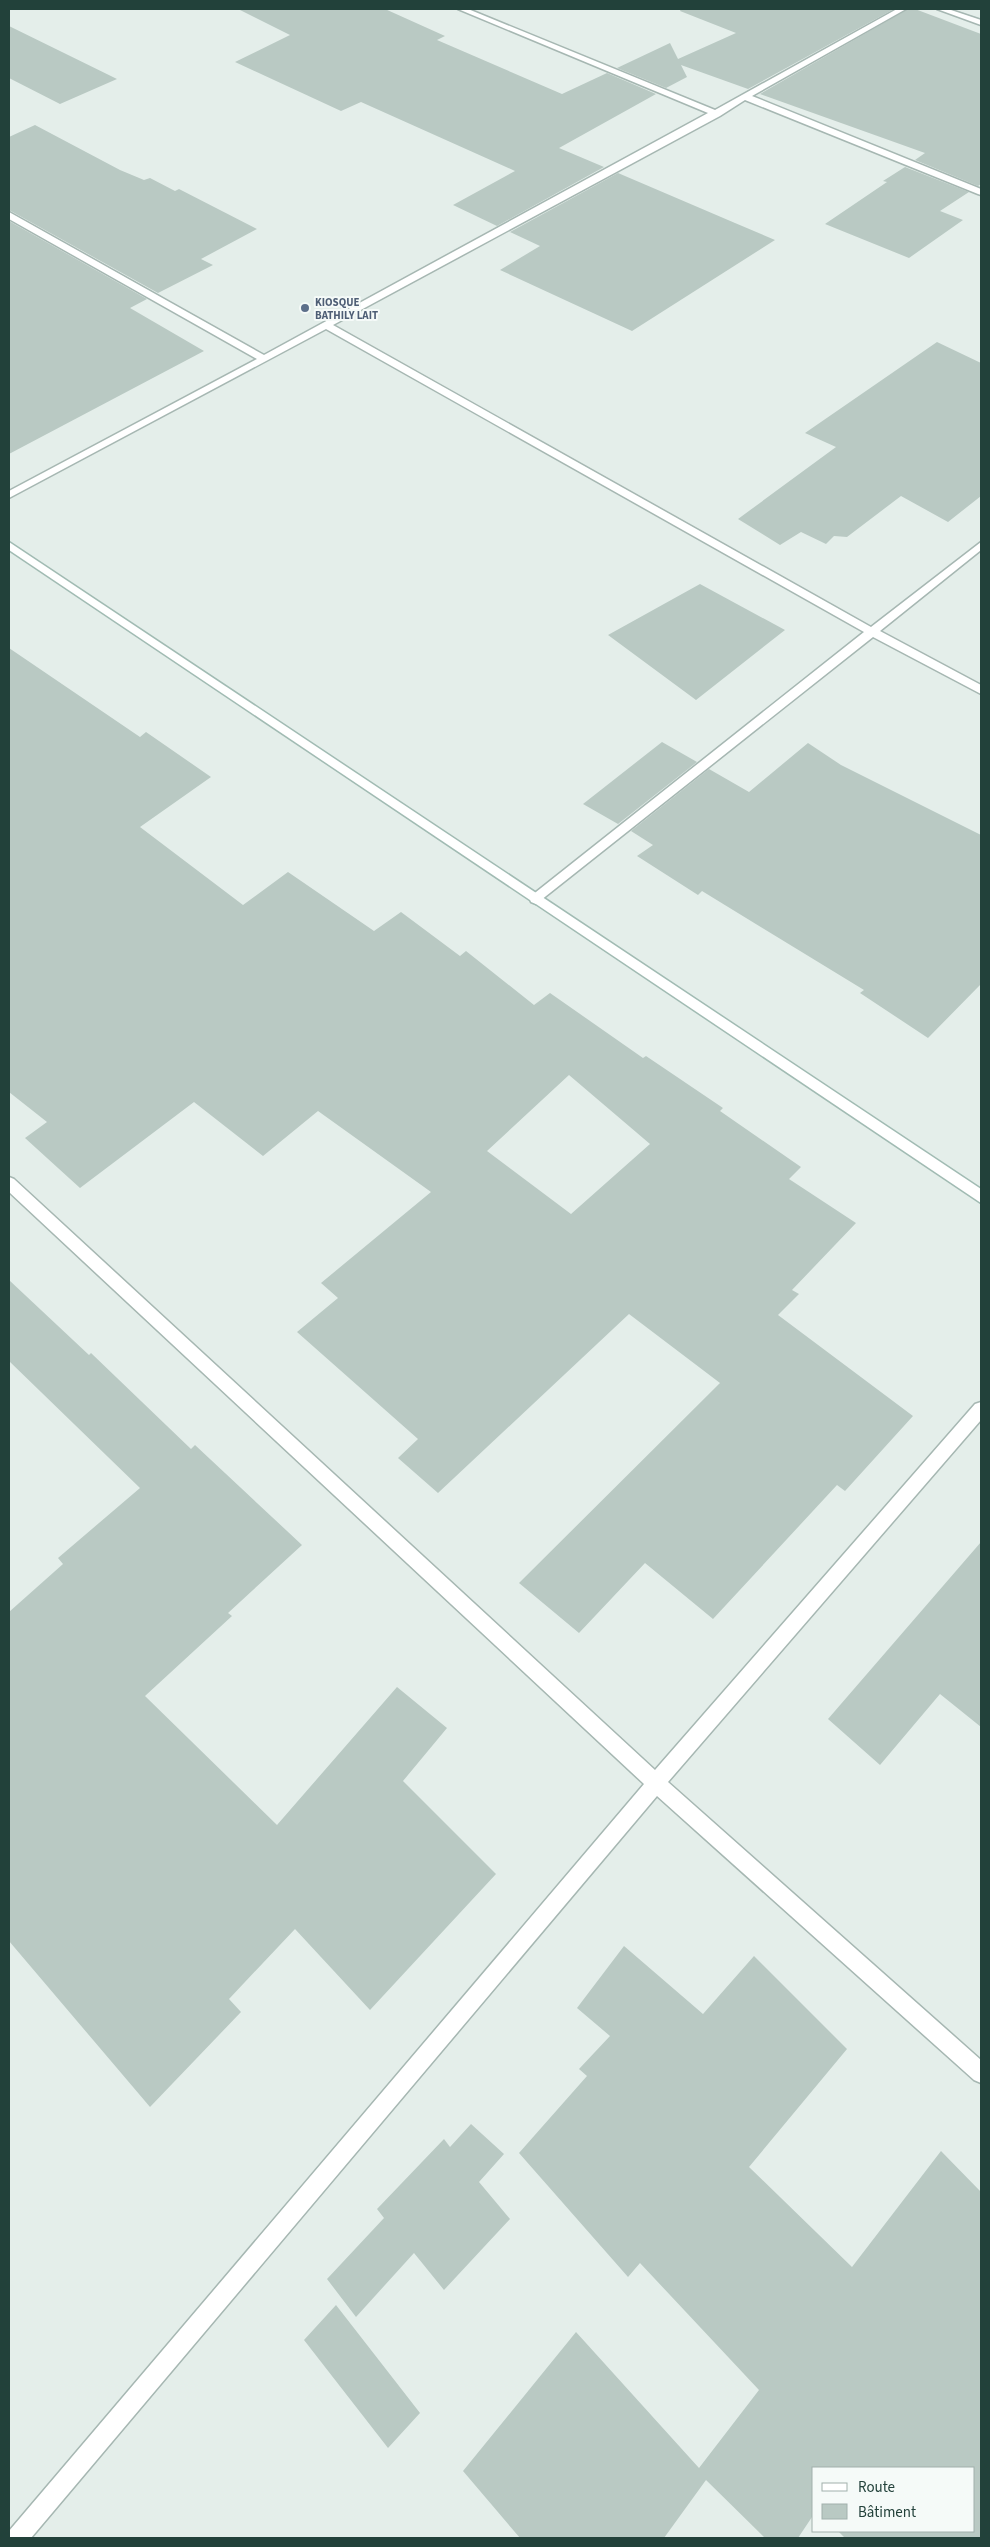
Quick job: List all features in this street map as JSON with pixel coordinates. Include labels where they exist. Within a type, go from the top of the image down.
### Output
[{"type":"street","points":[[462,9],[717,114]]},
{"type":"street","points":[[9,495],[327,326],[717,114],[902,9]]},
{"type":"street","points":[[942,9],[981,23]]},
{"type":"street","points":[[746,96],[981,192]]},
{"type":"street","points":[[9,215],[265,359]]},
{"type":"street","points":[[327,326],[872,632],[981,690]]},
{"type":"street","points":[[536,899],[981,544]]},
{"type":"street","points":[[9,545],[981,1198]]},
{"type":"street","points":[[9,1183],[656,1783],[981,2073]]},
{"type":"street","points":[[17,2538],[656,1783],[981,1409]]},
{"type":"building","points":[[238,9],[385,9],[445,36],[437,40],[562,94],[607,73],[656,94],[559,148],[604,167],[497,226],[453,205],[515,171],[361,102],[341,111],[235,62],[290,35]]},
{"type":"building","points":[[681,9],[894,9],[748,89],[681,65],[687,77],[666,88],[617,68],[670,43],[678,59],[736,33],[680,11]]},
{"type":"building","points":[[908,9],[915,9],[981,34],[981,184],[978,186],[915,160],[925,153],[760,94]]},
{"type":"building","points":[[9,26],[117,79],[60,104],[9,78]]},
{"type":"building","points":[[35,125],[120,170],[144,180],[150,178],[175,191],[179,189],[257,229],[201,259],[213,265],[158,293],[9,210],[9,137]]},
{"type":"building","points":[[905,167],[969,192],[940,211],[963,220],[909,258],[825,224],[887,182],[883,181]]},
{"type":"building","points":[[618,173],[775,240],[632,331],[500,270],[540,246],[510,232]]},
{"type":"building","points":[[9,221],[147,299],[130,308],[204,351],[9,454]]},
{"type":"building","points":[[937,342],[981,363],[981,496],[948,522],[901,496],[847,537],[834,536],[826,544],[801,532],[780,545],[738,519],[836,447],[805,433]]},
{"type":"building","points":[[700,584],[785,630],[696,700],[608,635]]},
{"type":"building","points":[[9,648],[140,737],[146,732],[211,777],[140,827],[243,905],[288,872],[374,931],[401,912],[460,956],[466,951],[534,1005],[550,993],[643,1058],[646,1056],[723,1108],[720,1111],[801,1167],[789,1179],[856,1223],[792,1290],[799,1294],[778,1315],[913,1416],[845,1491],[837,1485],[713,1619],[645,1563],[579,1633],[519,1583],[720,1383],[629,1314],[438,1493],[398,1458],[418,1439],[297,1332],[338,1298],[321,1283],[431,1192],[318,1111],[263,1156],[194,1102],[80,1188],[25,1138],[47,1122],[9,1092]],"holes":[[[569,1075],[650,1144],[571,1214],[487,1151]]]},
{"type":"building","points":[[662,742],[697,762],[618,824],[583,804]]},
{"type":"building","points":[[808,743],[841,765],[981,835],[981,984],[928,1038],[860,993],[864,990],[702,891],[698,895],[637,856],[653,845],[631,831],[709,769],[749,792]]},
{"type":"building","points":[[9,1280],[89,1355],[91,1353],[191,1449],[195,1445],[302,1545],[228,1613],[232,1616],[145,1696],[277,1825],[397,1687],[447,1728],[403,1781],[496,1874],[370,2010],[295,1929],[229,1999],[241,2012],[150,2107],[9,1941],[9,1612],[63,1564],[58,1558],[140,1488],[9,1361]]},
{"type":"building","points":[[981,1542],[981,1727],[940,1694],[880,1765],[828,1719]]},
{"type":"building","points":[[624,1946],[703,2014],[754,1956],[847,2049],[749,2167],[852,2267],[941,2151],[981,2192],[981,2538],[845,2538],[839,2532],[975,2532],[975,2467],[812,2467],[812,2517],[798,2538],[765,2538],[706,2480],[664,2538],[520,2538],[463,2471],[576,2332],[699,2468],[759,2390],[640,2263],[628,2277],[519,2153],[587,2076],[579,2069],[610,2036],[577,2008]]},
{"type":"building","points":[[471,2124],[504,2154],[479,2182],[510,2219],[444,2290],[414,2253],[356,2317],[327,2279],[384,2218],[377,2209],[444,2139],[450,2147]]},
{"type":"building","points":[[336,2305],[420,2413],[388,2448],[304,2340]]},
{"type":"place","name":"KIOSQUE BATHILY LAIT","points":[[305,308]]}]
